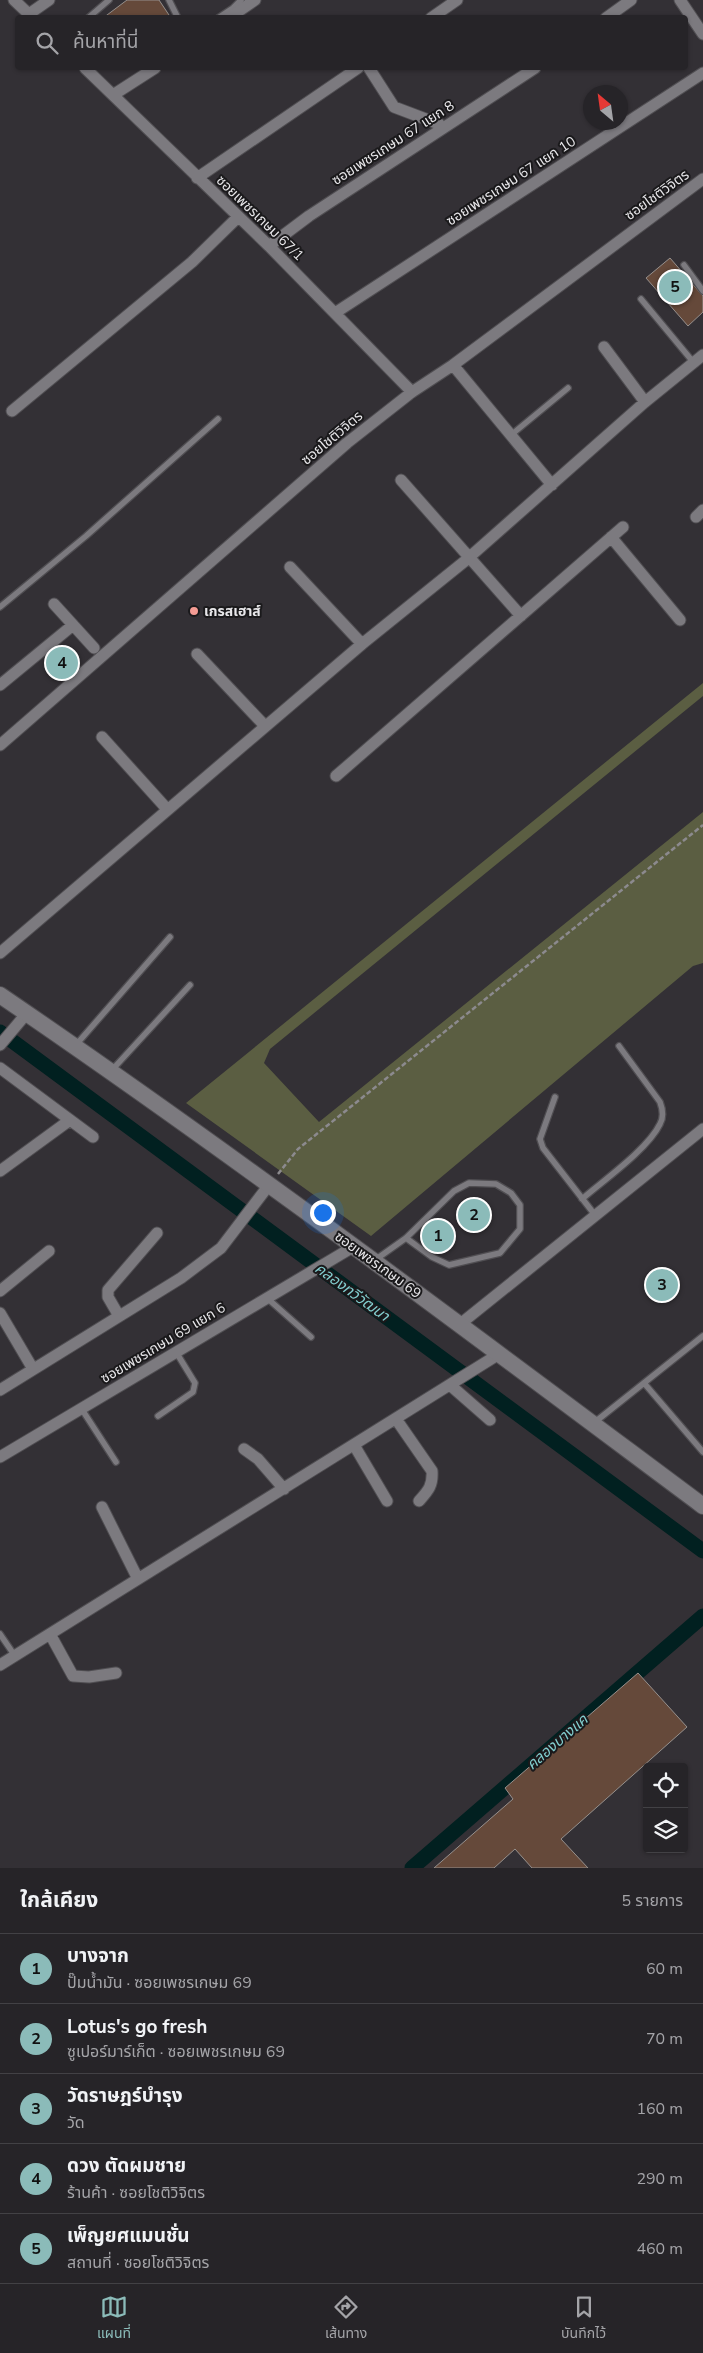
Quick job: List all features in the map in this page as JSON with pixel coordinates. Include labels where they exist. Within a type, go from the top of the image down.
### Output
[{"type":"main road","name":"ซอยเพชรเกษม 69","points":[[0,995],[23,1018],[75,1046],[264,1192],[347,1251],[373,1262],[459,1325],[492,1359],[593,1423],[702,1503]]},
{"type":"street","points":[[14,0],[30,15]]},
{"type":"street","points":[[32,15],[49,0]]},
{"type":"street","points":[[233,15],[255,0]]},
{"type":"street","points":[[435,15],[457,0]]},
{"type":"street","points":[[610,15],[631,0]]},
{"type":"street","points":[[680,0],[703,34]]},
{"type":"street","name":"ซอยเพชรเกษม 67/1","points":[[87,70],[269,246],[412,392]]},
{"type":"street","points":[[113,95],[152,70]]},
{"type":"street","points":[[197,178],[269,126],[355,70]]},
{"type":"street","points":[[370,70],[394,108],[438,124]]},
{"type":"street","name":"ซอยเพชรเกษม 67 แยก 8","points":[[269,246],[309,216],[532,70]]},
{"type":"street","name":"ซอยเพชรเกษม 67 แยก 10","points":[[335,314],[703,73]]},
{"type":"street","name":"ซอยโชติวิจิตร","points":[[0,745],[347,443],[412,392],[703,180]]},
{"type":"street","points":[[12,411],[192,262],[238,218]]},
{"type":"street","points":[[604,347],[645,402]]},
{"type":"street","points":[[0,953],[362,644],[468,558],[645,402],[703,355]]},
{"type":"street","points":[[452,364],[552,485]]},
{"type":"street","points":[[401,480],[521,616]]},
{"type":"street","points":[[336,776],[623,527]]},
{"type":"street","points":[[611,537],[680,620]]},
{"type":"street","points":[[290,567],[362,644]]},
{"type":"street","points":[[54,604],[94,648]]},
{"type":"street","points":[[0,685],[73,625]]},
{"type":"street","points":[[198,654],[265,726]]},
{"type":"street","points":[[102,737],[167,809]]},
{"type":"street","points":[[0,1045],[23,1018]]},
{"type":"street","points":[[0,1068],[93,1137]]},
{"type":"street","points":[[0,1171],[70,1120]]},
{"type":"street","points":[[459,1325],[703,1129]]},
{"type":"street","points":[[0,1390],[191,1271],[222,1248],[264,1192]]},
{"type":"street","points":[[119,1316],[108,1297],[108,1290],[157,1233]]},
{"type":"street","points":[[0,1291],[50,1251]]},
{"type":"street","name":"ซอยเพชรเกษม 69 แยก 6","points":[[0,1457],[347,1251]]},
{"type":"street","points":[[0,1313],[34,1369]]},
{"type":"street","points":[[0,1665],[492,1359]]},
{"type":"street","points":[[452,1384],[490,1420]]},
{"type":"street","points":[[396,1418],[432,1471],[433,1481],[430,1489],[418,1501]]},
{"type":"street","points":[[354,1445],[387,1501]]},
{"type":"street","points":[[244,1449],[258,1459],[284,1488]]},
{"type":"street","points":[[102,1507],[138,1579]]},
{"type":"street","points":[[50,1634],[73,1676],[89,1677],[116,1673]]},
{"type":"lane","points":[[92,15],[109,0]]},
{"type":"lane","points":[[169,0],[176,15]]},
{"type":"lane","points":[[222,15],[241,0]]},
{"type":"lane","points":[[684,266],[703,291]]},
{"type":"lane","points":[[641,299],[694,363]]},
{"type":"lane","points":[[511,435],[568,388]]},
{"type":"lane","points":[[0,607],[86,536],[218,419]]},
{"type":"lane","points":[[75,1046],[170,937]]},
{"type":"lane","points":[[111,1072],[190,985]]},
{"type":"lane","points":[[582,1199],[646,1143],[661,1123],[663,1111],[660,1102],[619,1046]]},
{"type":"lane","points":[[556,1097],[540,1139],[543,1148],[595,1215]]},
{"type":"lane","points":[[373,1262],[406,1238],[454,1191],[469,1182],[496,1184],[511,1193],[520,1205],[520,1230],[500,1253],[449,1265],[432,1257],[406,1238]]},
{"type":"lane","points":[[267,1298],[311,1337]]},
{"type":"lane","points":[[593,1423],[703,1336]]},
{"type":"lane","points":[[158,1416],[193,1392],[195,1388],[195,1383],[176,1352]]},
{"type":"lane","points":[[644,1384],[703,1452]]},
{"type":"lane","points":[[81,1408],[116,1462]]},
{"type":"lane","points":[[0,1634],[15,1656]]},
{"type":"path","points":[[264,1192],[298,1149],[703,825]]},
{"type":"green space","points":[[703,683],[703,696],[270,1049],[264,1063],[319,1122],[703,812],[703,963],[693,966],[371,1236],[186,1103]]},
{"type":"building","points":[[127,0],[159,0],[169,15],[107,15]]},
{"type":"building","points":[[670,258],[703,296],[703,312],[688,326],[646,278]]},
{"type":"building","points":[[638,1673],[687,1727],[646,1763],[643,1763],[643,1766],[561,1839],[588,1868],[532,1868],[515,1849],[494,1868],[434,1868],[513,1799],[505,1788]]},
{"type":"waterway","name":"คลองทวีวัฒนา","points":[[0,1032],[703,1551]]},
{"type":"waterway","name":"คลองบางแค","points":[[412,1868],[703,1616]]},
{"type":"place","name":"เพ็ญยศแมนชั่น","points":[[675,287]]},
{"type":"place","name":"เกรสเฮาส์","points":[[194,611]]},
{"type":"place","name":"ดวง ตัดผมชาย","points":[[62,663]]},
{"type":"place","name":"Lotus's go fresh","points":[[474,1215]]},
{"type":"place","name":"บางจาก","points":[[438,1236]]},
{"type":"place","name":"วัดราษฎร์บำรุง","points":[[662,1285]]}]
